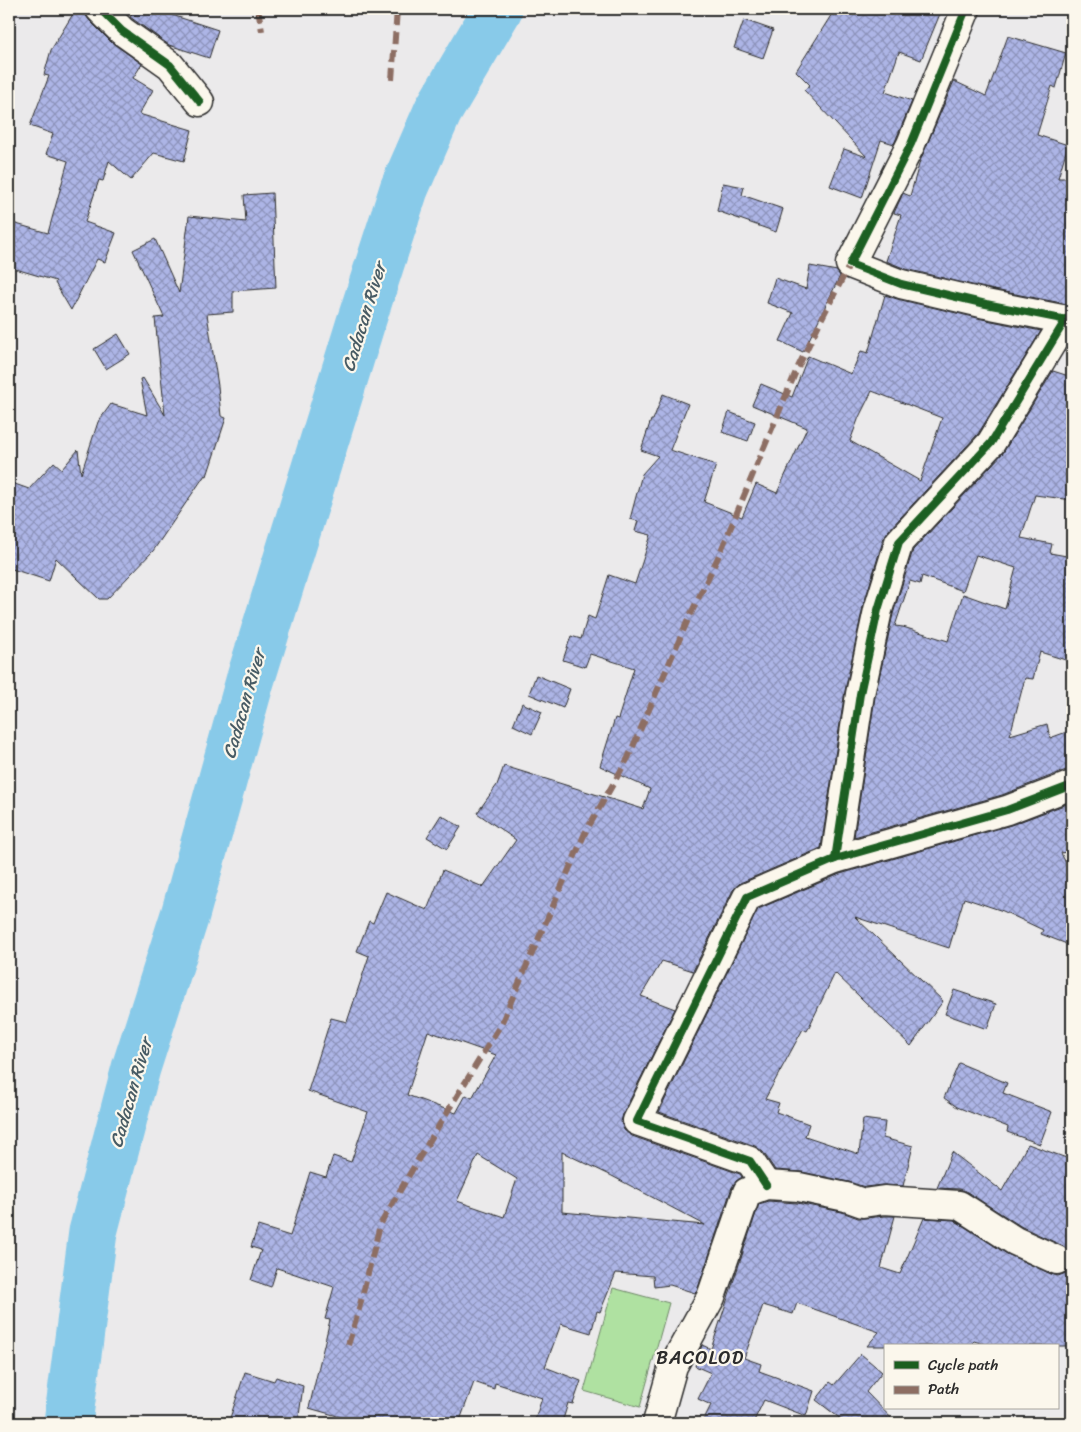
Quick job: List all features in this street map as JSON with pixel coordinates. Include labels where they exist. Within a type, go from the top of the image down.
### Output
[{"type":"street","points":[[100,9],[122,31],[170,65],[200,102]]},
{"type":"street","points":[[835,859],[860,694],[878,610],[899,542],[991,443],[1069,320],[986,304],[901,284],[850,264],[911,144],[966,9]]},
{"type":"street","points":[[766,1185],[750,1161],[637,1120],[747,897],[835,859],[1007,810],[1072,786]]},
{"type":"street","points":[[657,1423],[673,1366],[711,1297],[747,1192],[766,1185],[798,1186],[846,1197],[863,1203],[884,1200],[959,1205],[1015,1241],[1057,1260]]},
{"type":"green space","points":[[613,1288],[669,1303],[640,1407],[584,1391]]},
{"type":"building","points":[[76,9],[85,9],[85,14],[89,20],[111,42],[142,64],[133,78],[153,90],[139,114],[192,130],[184,161],[154,153],[131,180],[109,161],[103,181],[99,180],[85,222],[116,233],[105,262],[97,259],[71,310],[55,283],[56,281],[9,267],[9,222],[48,233],[68,161],[46,154],[53,134],[30,126],[49,76],[44,75],[51,50]]},
{"type":"building","points":[[135,9],[162,9],[169,14],[218,30],[209,58],[169,45],[130,17]]},
{"type":"building","points":[[835,9],[942,9],[921,60],[899,52],[885,92],[912,101],[894,144],[881,140],[862,198],[830,186],[844,149],[867,157],[804,90],[810,85],[796,71]]},
{"type":"building","points":[[744,20],[773,30],[763,58],[734,48]]},
{"type":"building","points":[[1008,36],[1066,53],[1056,88],[1052,86],[1037,135],[1068,145],[1058,178],[1072,178],[1072,305],[989,289],[906,269],[886,261],[901,215],[894,213],[903,193],[910,196],[920,161],[954,81],[986,96]]},
{"type":"building","points":[[723,183],[744,187],[742,195],[783,209],[776,232],[717,211]]},
{"type":"building","points":[[272,193],[276,288],[233,291],[233,312],[207,314],[221,416],[226,418],[207,476],[205,475],[153,551],[107,599],[99,599],[56,558],[49,581],[9,568],[9,495],[12,483],[29,489],[54,462],[62,469],[78,450],[81,474],[98,422],[111,404],[147,415],[140,379],[143,378],[165,415],[155,318],[164,317],[133,250],[155,239],[179,293],[189,216],[246,222],[244,195]]},
{"type":"building","points":[[810,266],[837,271],[840,276],[803,352],[780,341],[793,313],[767,303],[775,278],[806,289]]},
{"type":"building","points":[[885,295],[982,319],[1041,331],[978,434],[884,537],[863,607],[845,691],[821,848],[740,883],[733,890],[693,971],[662,961],[641,996],[675,1009],[623,1114],[621,1122],[624,1130],[632,1136],[740,1174],[742,1177],[732,1187],[697,1291],[695,1293],[670,1285],[654,1287],[653,1276],[616,1273],[600,1312],[597,1311],[591,1333],[561,1324],[545,1367],[581,1381],[573,1404],[568,1403],[562,1423],[534,1423],[542,1398],[495,1383],[494,1389],[474,1382],[459,1423],[362,1423],[309,1408],[330,1320],[325,1319],[334,1287],[277,1268],[271,1287],[251,1280],[261,1250],[251,1247],[258,1226],[290,1236],[310,1172],[326,1177],[333,1156],[351,1162],[368,1112],[308,1091],[331,1018],[347,1022],[369,956],[357,951],[369,921],[373,923],[386,892],[427,910],[443,870],[483,887],[516,840],[477,813],[497,785],[504,766],[643,809],[650,789],[600,766],[615,718],[618,719],[634,668],[590,654],[585,667],[563,660],[571,636],[581,639],[588,616],[595,619],[609,575],[635,584],[651,535],[635,531],[638,521],[630,519],[642,474],[658,456],[641,450],[651,420],[653,420],[663,394],[688,404],[670,450],[716,465],[704,502],[742,517],[756,484],[777,493],[807,428],[752,405],[761,384],[792,397],[808,356],[851,374],[861,351],[868,353]],"holes":[[[872,391],[942,418],[920,481],[850,441]],[[428,1031],[496,1055],[472,1098],[466,1095],[456,1113],[407,1095]],[[562,1152],[705,1225],[562,1212]],[[478,1155],[517,1179],[504,1217],[457,1201]]]},
{"type":"building","points":[[118,334],[130,354],[106,369],[94,349]]},
{"type":"building","points":[[1053,371],[1072,377],[1072,500],[1035,495],[1021,538],[1052,544],[1050,553],[1072,557],[1072,662],[1040,652],[1033,679],[1025,678],[1010,735],[1047,724],[1050,738],[1072,730],[1072,770],[1066,770],[1002,795],[854,837],[875,697],[893,614],[913,550],[1003,453]],"holes":[[[976,555],[1016,568],[1005,609],[963,594],[948,641],[895,626],[910,581],[920,584],[922,576],[963,591]]]},
{"type":"building","points":[[729,412],[755,422],[748,441],[722,432]]},
{"type":"building","points":[[536,675],[570,689],[563,708],[529,694]]},
{"type":"building","points":[[522,703],[542,712],[532,734],[513,725]]},
{"type":"building","points":[[1072,802],[1072,851],[1061,853],[1072,876],[1072,946],[1041,934],[1043,930],[1003,911],[964,898],[949,948],[855,917],[943,1001],[911,1046],[835,973],[807,1031],[803,1029],[765,1099],[779,1103],[776,1112],[809,1124],[805,1136],[859,1154],[863,1119],[885,1122],[883,1138],[913,1146],[903,1186],[882,1185],[865,1187],[802,1172],[775,1170],[763,1152],[755,1146],[659,1112],[758,909],[840,874],[1011,825]]},
{"type":"building","points":[[441,815],[461,827],[447,849],[427,837]]},
{"type":"building","points":[[954,990],[996,1004],[987,1029],[945,1014]]},
{"type":"building","points":[[959,1063],[1007,1083],[1003,1093],[1052,1112],[1040,1144],[1007,1132],[1008,1127],[957,1107],[944,1098]]},
{"type":"building","points":[[1028,1144],[1072,1160],[1072,1257],[1063,1246],[1022,1227],[967,1192],[960,1189],[937,1188],[952,1152],[1002,1191]]},
{"type":"building","points":[[768,1201],[797,1203],[842,1212],[858,1218],[895,1216],[881,1268],[900,1274],[924,1218],[954,1220],[1007,1254],[1051,1274],[1058,1276],[1066,1273],[1071,1267],[1072,1261],[1072,1346],[1058,1346],[1058,1344],[983,1344],[974,1341],[971,1344],[884,1344],[884,1346],[867,1346],[879,1332],[797,1303],[793,1314],[763,1305],[744,1358],[761,1364],[759,1371],[814,1391],[806,1416],[764,1400],[753,1423],[702,1423],[711,1405],[698,1399],[711,1373],[695,1366],[702,1345],[711,1349],[759,1204]]},
{"type":"building","points":[[861,1354],[882,1372],[866,1392],[896,1423],[846,1423],[816,1400],[830,1382],[834,1385]]},
{"type":"building","points":[[245,1372],[274,1381],[276,1377],[303,1386],[298,1423],[246,1423],[230,1418]]},
{"type":"waterway","name":"Cadacan River","points":[[68,1423],[93,1232],[136,1068],[185,915],[250,681],[404,189],[438,111],[498,9]]},
{"type":"marked path","points":[[258,9],[262,31]]},
{"type":"marked path","points":[[392,80],[397,9]]},
{"type":"marked path","points":[[348,1345],[380,1225],[501,1024],[585,833],[628,758],[687,622],[720,553],[797,369],[850,264]]},
{"type":"cycle path","points":[[100,9],[122,31],[170,65],[200,102]]},
{"type":"cycle path","points":[[966,9],[911,144],[850,264],[901,284],[986,304],[1072,321]]},
{"type":"cycle path","points":[[835,859],[860,694],[878,610],[899,542],[991,443],[1066,319]]},
{"type":"cycle path","points":[[766,1185],[750,1161],[637,1121],[747,897],[835,859],[1007,810],[1072,785]]},
{"type":"district","name":"BACOLOD","points":[[700,1357]]}]
